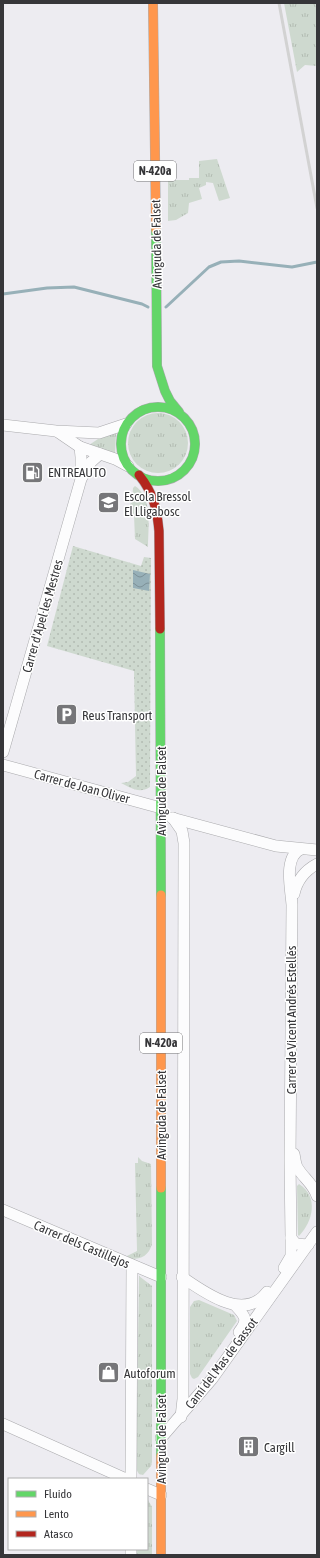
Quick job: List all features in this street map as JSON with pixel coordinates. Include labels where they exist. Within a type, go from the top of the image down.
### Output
[{"type":"main road","name":"Avinguda de Falset","points":[[153,3],[158,366]]},
{"type":"main road","name":"N-420a","points":[[140,411],[152,393],[158,366]]},
{"type":"main road","name":"N-420a","points":[[158,366],[162,388],[167,398],[188,422],[193,429],[195,436],[195,449],[188,466],[176,476],[169,488]]},
{"type":"main road","name":"N-420a","points":[[126,424],[134,415],[146,408],[159,406],[178,412]]},
{"type":"main road","points":[[126,424],[121,442],[122,452],[128,466]]},
{"type":"main road","name":"N-420a","points":[[128,466],[139,475],[152,493],[157,510],[159,531]]},
{"type":"main road","name":"N-420a","points":[[139,475],[153,481],[162,481],[176,476]]},
{"type":"main road","name":"N-420a","points":[[159,531],[163,504]]},
{"type":"main road","name":"Avinguda de Falset","points":[[159,531],[162,1277],[161,1555]]},
{"type":"street","points":[[3,424],[56,431],[99,434]]},
{"type":"street","points":[[80,447],[99,434],[126,424]]},
{"type":"street","points":[[56,431],[80,447],[115,458],[128,466]]},
{"type":"street","name":"Carrer d'Apel·les Mestres","points":[[80,447],[81,479]]},
{"type":"street","name":"Carrer d'Apel·les Mestres","points":[[3,752],[81,479],[91,462],[100,454]]},
{"type":"street","name":"Carrer de Joan Oliver","points":[[3,764],[161,811],[173,818],[276,846],[317,850]]},
{"type":"street","name":"Avinguda de Falset","points":[[173,818],[182,831],[184,843],[182,1277],[183,1399],[181,1417]]},
{"type":"street","name":"Carrer de Vicent Andrés Estellés","points":[[290,1261],[291,860],[294,853],[302,849],[310,857],[311,863],[310,868],[298,881],[292,905]]},
{"type":"street","name":"Carrer de Vicent Andrés Estellés","points":[[291,1136],[296,1165],[301,1173],[314,1185],[317,1196]]},
{"type":"street","name":"Carrer dels Castillejos","points":[[3,1210],[162,1277]]},
{"type":"street","points":[[309,1241],[317,1222]]},
{"type":"street","points":[[182,1277],[198,1288],[235,1305],[251,1305],[259,1301],[290,1261],[309,1241],[317,1226]]},
{"type":"street","points":[[291,1238],[296,1244],[309,1241]]},
{"type":"street","name":"Camí del Mas de Gassot","points":[[161,1438],[181,1417],[212,1379],[309,1241]]},
{"type":"street","points":[[132,1265],[132,1478]]},
{"type":"street","name":"Camí del Mas de Gassot","points":[[181,1417],[244,1326],[244,1315],[235,1305]]},
{"type":"street","points":[[3,1424],[124,1478]]},
{"type":"street","points":[[148,1489],[161,1495]]},
{"type":"green space","points":[[284,3],[317,3],[317,66],[305,65],[297,72]]},
{"type":"green space","points":[[217,159],[230,198],[219,201],[213,183],[206,182],[206,185],[199,188],[202,199],[189,203],[188,213],[176,220],[168,221],[168,175],[173,175],[173,180],[189,180],[189,178],[199,178],[199,161]]},
{"type":"green space","points":[[158,413],[174,418],[179,422],[183,427],[188,443],[183,459],[179,464],[174,468],[158,473],[142,468],[137,464],[133,459],[128,443],[133,427],[137,422],[142,418]]},
{"type":"green space","points":[[116,433],[115,454],[89,445],[98,439]]},
{"type":"green space","points":[[135,486],[141,491],[147,505],[149,522],[148,547],[135,539],[134,515],[130,514],[130,504],[132,502],[133,488]]},
{"type":"green space","points":[[73,546],[141,566],[144,557],[151,558],[150,787],[146,789],[135,790],[121,783],[128,782],[136,776],[134,671],[47,646]]},
{"type":"green space","points":[[138,1157],[142,1161],[151,1164],[152,1244],[147,1254],[131,1259],[127,1256],[137,1251],[135,1163],[138,1163]]},
{"type":"green space","points":[[299,1184],[305,1189],[309,1196],[312,1209],[308,1223],[299,1236],[297,1186]]},
{"type":"green space","points":[[139,1276],[152,1286],[152,1462],[151,1466],[143,1475],[139,1474],[136,1469]]},
{"type":"green space","points":[[199,1300],[234,1315],[237,1321],[198,1377],[194,1379],[190,1374],[190,1307],[194,1301]]},
{"type":"green space","points":[[148,1500],[152,1507],[152,1555],[137,1555],[137,1550],[148,1550]]},
{"type":"water","points":[[133,570],[150,574],[149,591],[133,588]]},
{"type":"waterway","points":[[166,307],[209,267],[221,262],[239,261],[292,267],[317,262]]},
{"type":"waterway","points":[[3,294],[47,288],[74,287],[142,304],[148,307]]},
{"type":"railway","points":[[279,3],[317,208]]},
{"type":"traffic: fast","points":[[156,230],[157,366],[165,391],[170,401],[179,412]]},
{"type":"traffic: fast","points":[[158,407],[179,413],[189,423],[195,444],[189,465],[179,475],[158,481],[137,475],[127,465],[121,444],[127,423],[137,413],[158,407]]},
{"type":"traffic: fast","points":[[160,629],[161,895]]},
{"type":"traffic: fast","points":[[161,1188],[161,1456]]},
{"type":"traffic: slow","points":[[153,3],[156,230]]},
{"type":"traffic: slow","points":[[161,895],[161,1188]]},
{"type":"traffic: slow","points":[[161,1456],[161,1555]]},
{"type":"traffic: jam","points":[[139,475],[144,481],[154,501],[158,523],[160,629]]},
{"type":"place","name":"ENTREAUTO","points":[[32,472]]},
{"type":"place","name":"Escola Bressol El Lligabosc","points":[[109,503]]},
{"type":"place","name":"Reus Transport","points":[[66,715]]},
{"type":"place","name":"Autoforum","points":[[108,1373]]},
{"type":"place","name":"Cargill","points":[[248,1447]]}]
